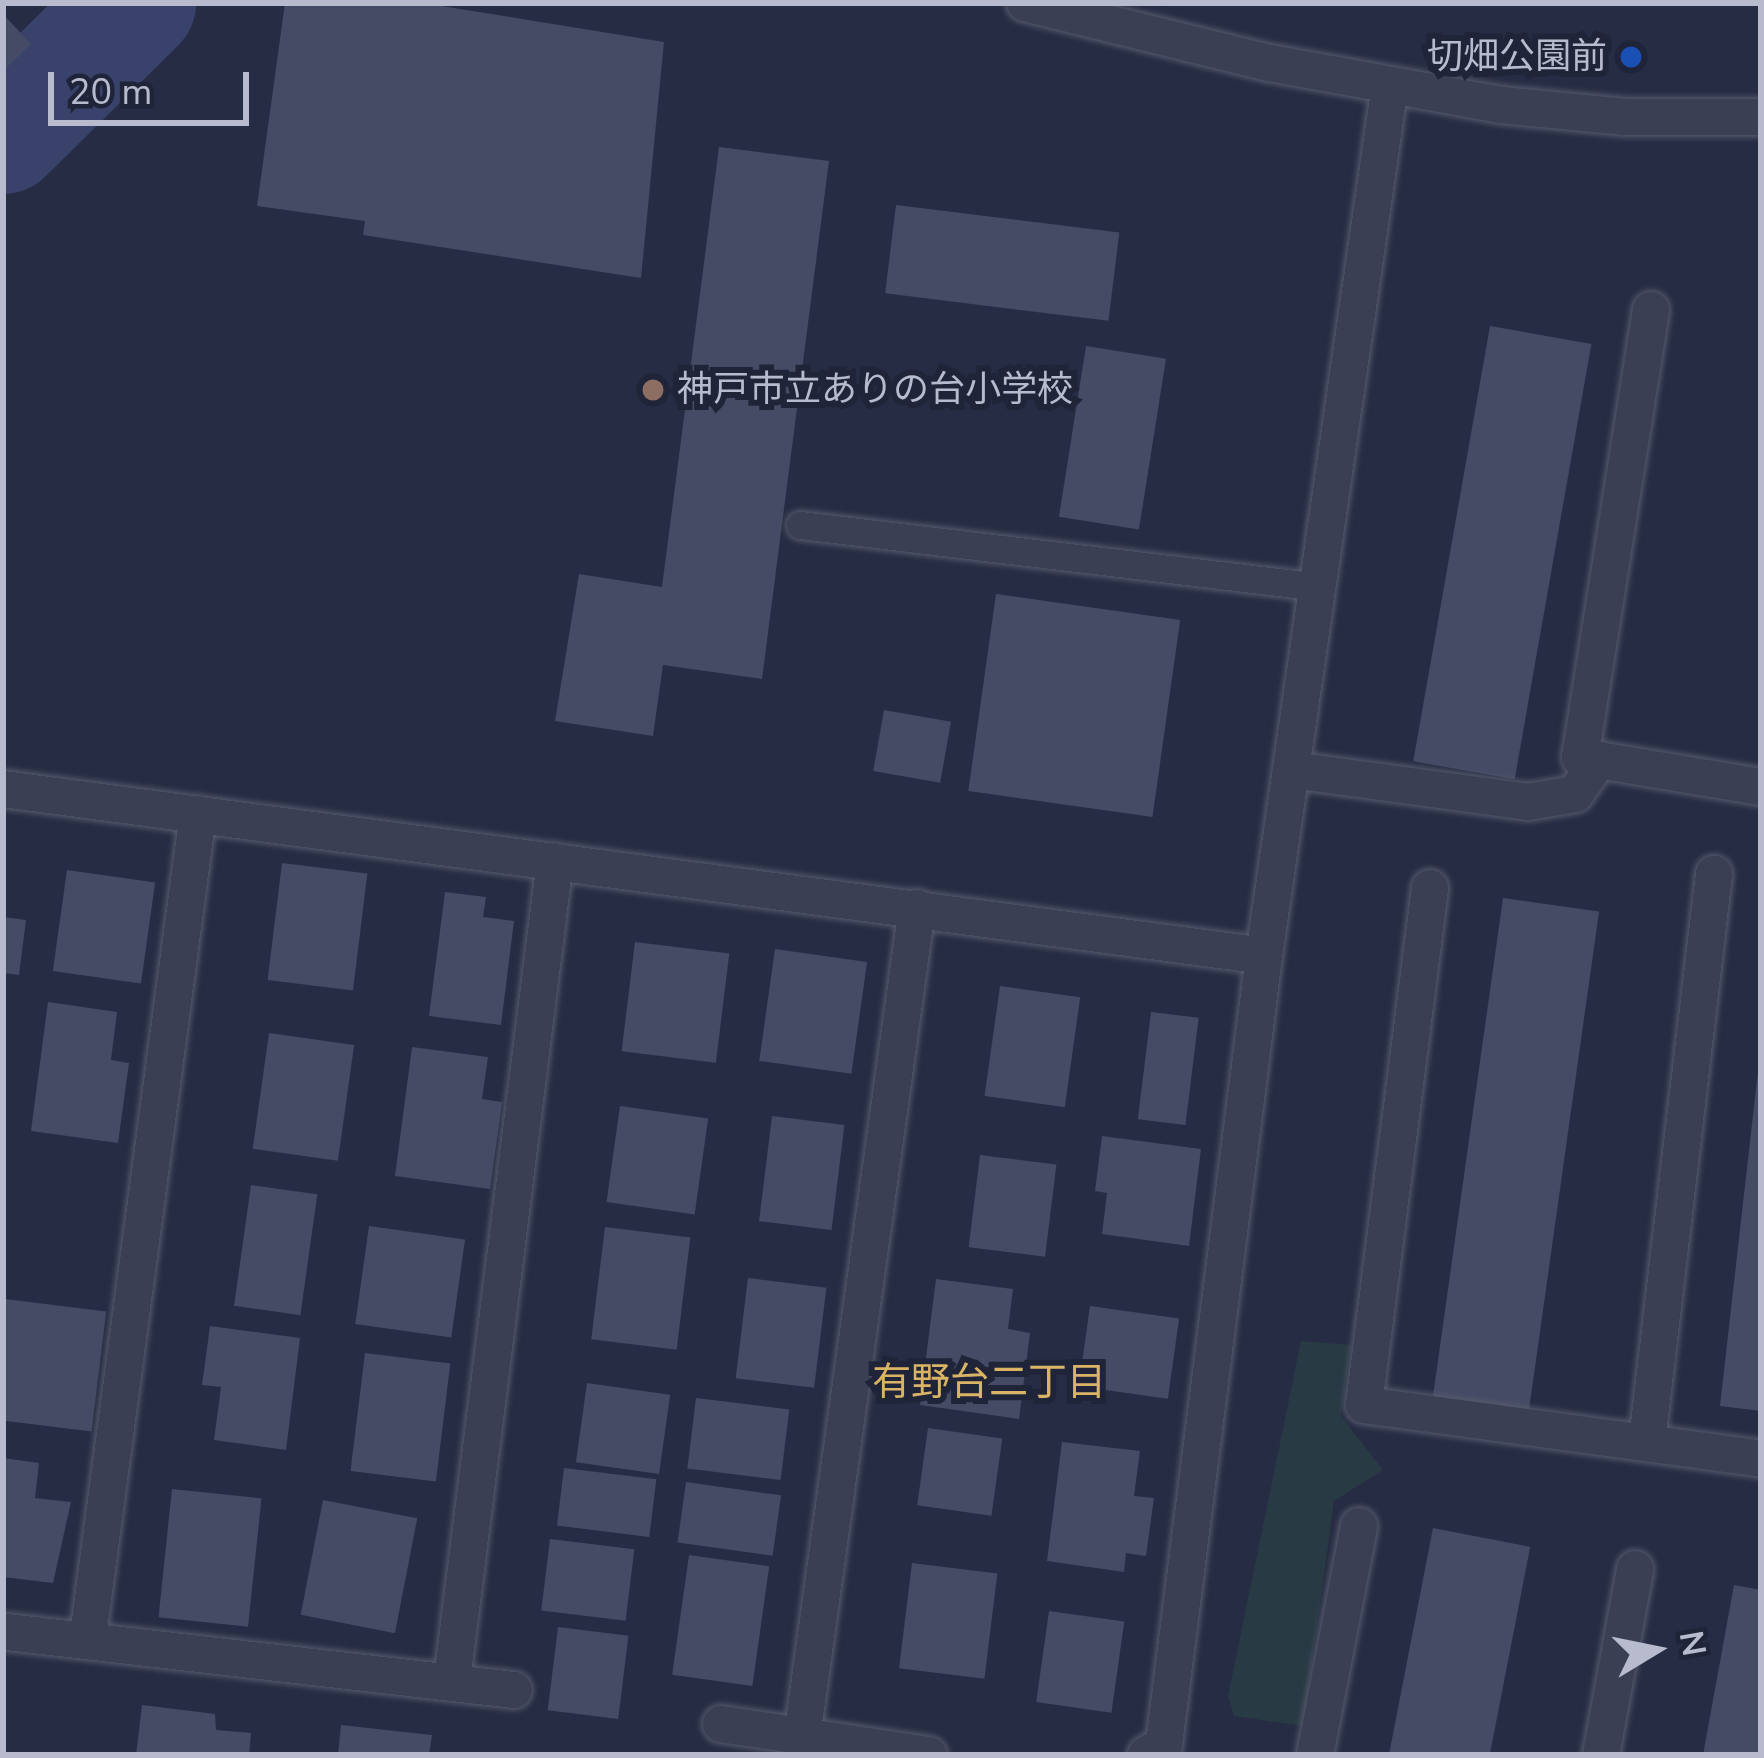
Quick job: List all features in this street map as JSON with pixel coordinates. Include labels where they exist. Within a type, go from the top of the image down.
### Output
[{"type":"street","points":[[1025,3],[1390,85],[1625,117],[1761,117]]},
{"type":"street","points":[[1145,1755],[1164,1744],[1264,956],[1390,85]]},
{"type":"street","points":[[1651,310],[1580,757],[1761,788]]},
{"type":"street","points":[[1292,770],[1528,802],[1575,794],[1599,760]]},
{"type":"street","points":[[3,789],[1264,956]]},
{"type":"street","points":[[88,1636],[198,814]]},
{"type":"street","points":[[452,1680],[555,861]]},
{"type":"street","points":[[1647,1442],[1714,874]]},
{"type":"street","points":[[1430,888],[1364,1405],[1761,1460]]},
{"type":"street","points":[[802,1737],[917,908]]},
{"type":"street","points":[[1315,1755],[1359,1526]]},
{"type":"street","points":[[1601,1755],[1635,1568]]},
{"type":"street","points":[[7,1631],[88,1636],[514,1690]]},
{"type":"street","points":[[721,1724],[929,1755]]},
{"type":"lane","points":[[800,525],[1320,586]]},
{"type":"shaded area","points":[[1301,1341],[1351,1345],[1341,1416],[1383,1470],[1334,1501],[1303,1726],[1234,1716],[1228,1696]]},
{"type":"building","points":[[285,3],[423,3],[664,42],[641,278],[363,235],[365,221],[257,206]]},
{"type":"building","points":[[3,14],[31,44],[3,71]]},
{"type":"building","points":[[719,147],[829,161],[762,679],[663,665],[653,736],[555,721],[579,574],[662,587]]},
{"type":"building","points":[[896,205],[1119,232],[1108,321],[885,293]]},
{"type":"building","points":[[1490,326],[1591,344],[1515,779],[1413,761]]},
{"type":"building","points":[[1086,346],[1166,359],[1139,530],[1059,517]]},
{"type":"building","points":[[996,594],[1180,620],[1152,817],[968,791]]},
{"type":"building","points":[[884,710],[951,722],[940,783],[873,771]]},
{"type":"building","points":[[282,863],[367,873],[353,991],[268,980]]},
{"type":"building","points":[[67,870],[155,882],[141,983],[53,971]]},
{"type":"building","points":[[445,892],[486,897],[483,917],[514,921],[501,1025],[429,1016]]},
{"type":"building","points":[[1503,898],[1599,911],[1528,1418],[1432,1404]]},
{"type":"building","points":[[3,917],[26,920],[19,975],[3,973]]},
{"type":"building","points":[[635,942],[729,954],[716,1063],[622,1051]]},
{"type":"building","points":[[775,949],[867,962],[851,1074],[759,1061]]},
{"type":"building","points":[[1000,986],[1080,997],[1065,1107],[985,1096]]},
{"type":"building","points":[[48,1002],[117,1012],[111,1060],[129,1063],[118,1143],[31,1131]]},
{"type":"building","points":[[1151,1012],[1199,1018],[1185,1125],[1138,1119]]},
{"type":"building","points":[[269,1033],[354,1045],[338,1161],[253,1149]]},
{"type":"building","points":[[412,1047],[488,1057],[482,1099],[502,1102],[490,1189],[395,1176]]},
{"type":"building","points":[[1761,1071],[1761,1411],[1720,1406]]},
{"type":"building","points":[[620,1106],[708,1118],[695,1214],[607,1202]]},
{"type":"building","points":[[772,1116],[844,1125],[832,1230],[759,1221]]},
{"type":"building","points":[[1102,1136],[1201,1149],[1189,1246],[1102,1234],[1107,1193],[1095,1191]]},
{"type":"building","points":[[980,1155],[1056,1164],[1045,1257],[969,1247]]},
{"type":"building","points":[[251,1185],[317,1194],[300,1315],[234,1306]]},
{"type":"building","points":[[369,1226],[465,1239],[451,1338],[355,1324]]},
{"type":"building","points":[[605,1227],[690,1237],[677,1350],[591,1339]]},
{"type":"building","points":[[748,1278],[826,1288],[814,1388],[736,1378]]},
{"type":"building","points":[[936,1279],[1013,1289],[1008,1329],[1030,1333],[1019,1419],[920,1405]]},
{"type":"building","points":[[5,1299],[106,1311],[91,1432],[3,1421]]},
{"type":"building","points":[[1090,1306],[1179,1319],[1168,1399],[1079,1386]]},
{"type":"building","points":[[210,1326],[300,1338],[286,1450],[214,1440],[221,1387],[202,1385]]},
{"type":"building","points":[[365,1353],[450,1363],[436,1482],[350,1471]]},
{"type":"building","points":[[587,1383],[670,1395],[659,1474],[576,1462]]},
{"type":"building","points":[[696,1398],[789,1409],[781,1480],[687,1468]]},
{"type":"building","points":[[928,1428],[1002,1438],[991,1516],[917,1505]]},
{"type":"building","points":[[1062,1442],[1140,1451],[1134,1496],[1154,1498],[1146,1556],[1126,1553],[1124,1572],[1047,1561]]},
{"type":"building","points":[[3,1458],[39,1463],[35,1498],[71,1502],[53,1583],[3,1577]]},
{"type":"building","points":[[564,1468],[656,1479],[649,1537],[557,1526]]},
{"type":"building","points":[[686,1482],[781,1495],[773,1556],[678,1542]]},
{"type":"building","points":[[172,1489],[262,1498],[248,1627],[159,1617]]},
{"type":"building","points":[[323,1500],[417,1518],[395,1633],[301,1615]]},
{"type":"building","points":[[1433,1528],[1530,1547],[1490,1755],[1389,1755]]},
{"type":"building","points":[[550,1539],[634,1549],[626,1621],[541,1610]]},
{"type":"building","points":[[689,1555],[769,1566],[752,1686],[672,1675]]},
{"type":"building","points":[[912,1563],[997,1573],[984,1679],[899,1668]]},
{"type":"building","points":[[1734,1585],[1761,1590],[1761,1755],[1703,1755]]},
{"type":"building","points":[[1049,1611],[1124,1622],[1111,1713],[1036,1702]]},
{"type":"building","points":[[558,1627],[628,1636],[618,1719],[548,1710]]},
{"type":"building","points":[[142,1705],[215,1714],[216,1730],[251,1733],[249,1755],[136,1755]]},
{"type":"building","points":[[341,1725],[432,1735],[429,1755],[338,1755]]},
{"type":"waterway","points":[[3,134],[136,3]]},
{"type":"place","name":"切畑公園前","points":[[1631,57]]},
{"type":"place","name":"神戸市立ありの台小学校","points":[[653,390]]},
{"type":"district","name":"有野台二丁目","points":[[989,1383]]}]
